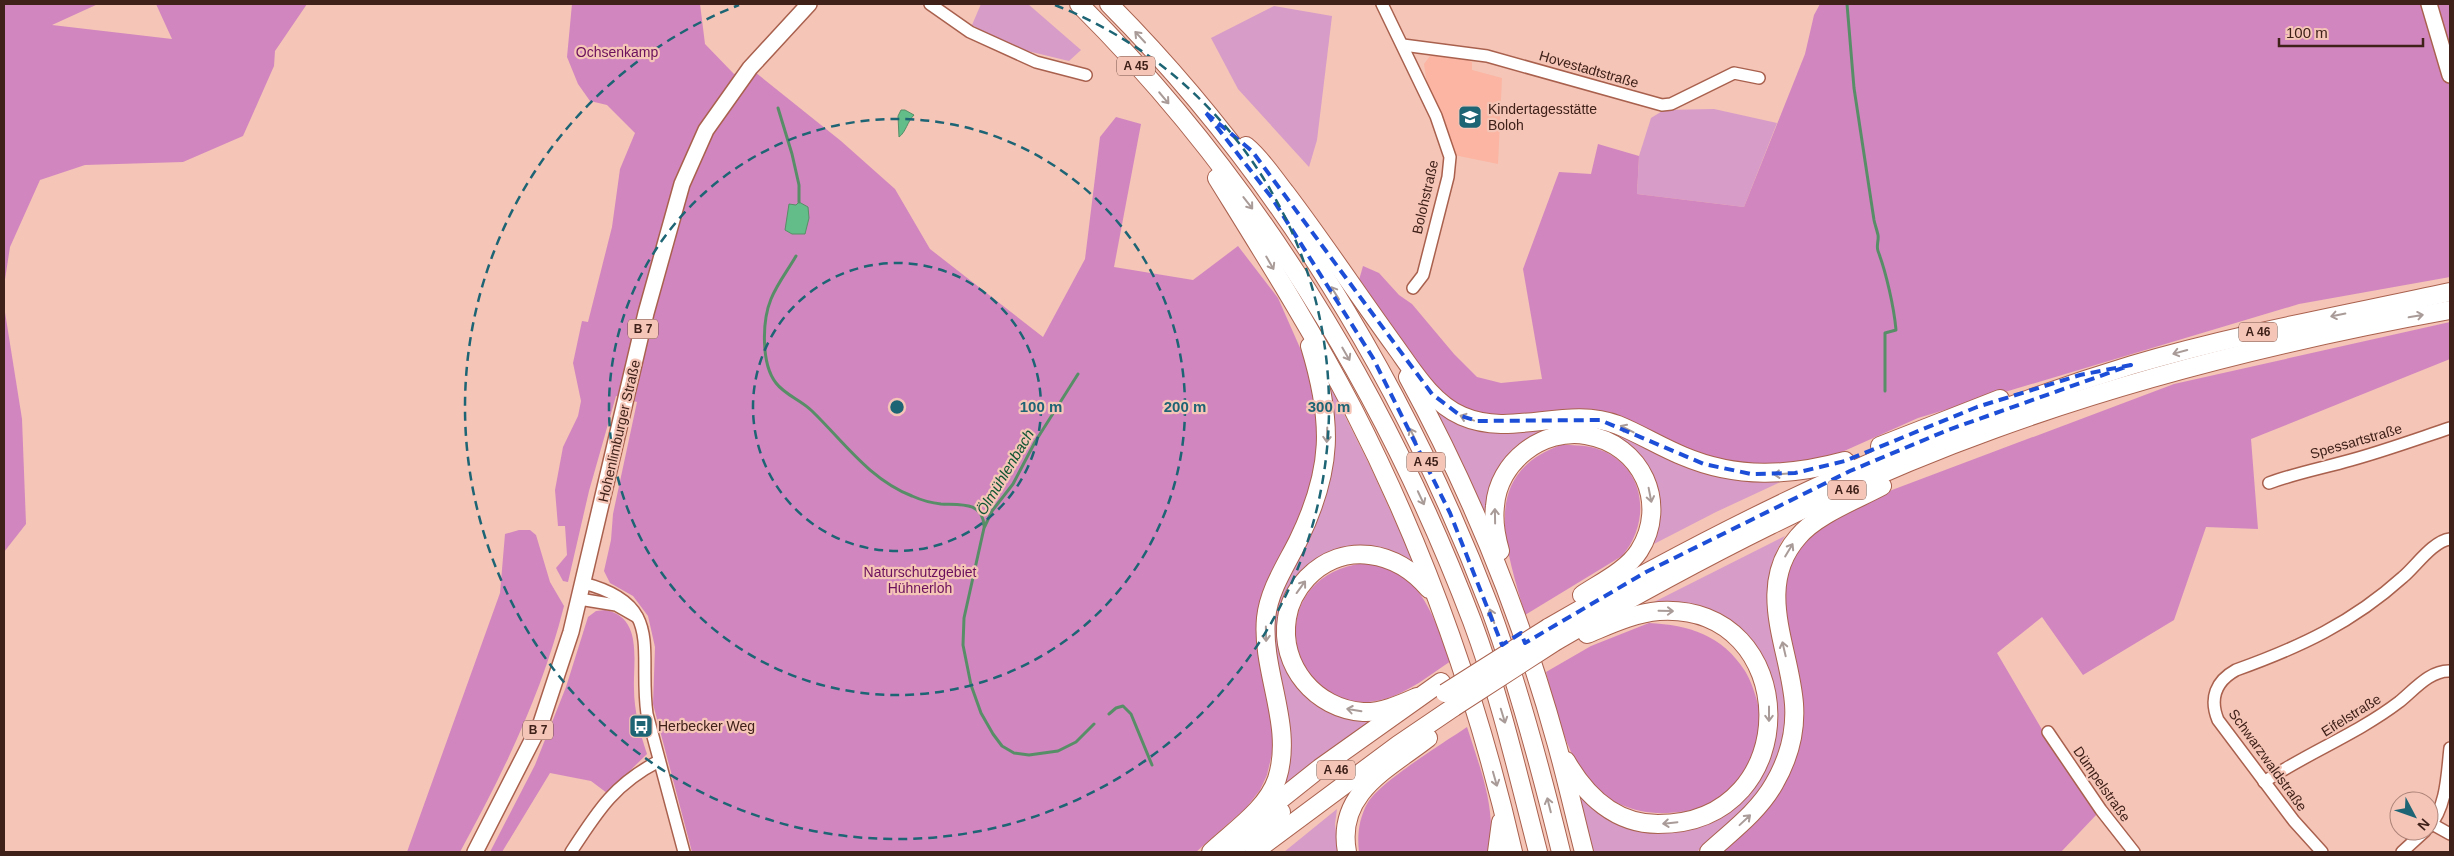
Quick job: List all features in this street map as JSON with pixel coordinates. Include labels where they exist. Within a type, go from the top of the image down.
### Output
[{"type":"highway","name":"A 45","points":[[1079,4],[1186,124],[1254,211],[1316,303],[1393,438],[1429,516],[1472,623],[1505,722],[1538,852]]},
{"type":"highway","name":"A 45","points":[[1109,4],[1143,40],[1236,148],[1336,293],[1378,367],[1446,504],[1490,609],[1540,767],[1561,852]]},
{"type":"highway","points":[[1206,114],[1252,151],[1304,218],[1432,394],[1461,416],[1477,421],[1513,423],[1577,417],[1600,420],[1618,425],[1704,464],[1751,474],[1795,472],[1846,461]]},
{"type":"highway","points":[[1186,124],[1204,160],[1266,256],[1358,419],[1407,524],[1437,600],[1484,739],[1513,852]]},
{"type":"highway","name":"A 46","points":[[1229,852],[1367,747],[1450,699],[1688,550],[1850,471],[1948,430],[2132,366],[2284,325],[2450,292]]},
{"type":"highway","name":"A 46","points":[[1552,635],[1802,509],[1993,429],[2092,396],[2269,347],[2450,310]]},
{"type":"highway","points":[[1212,852],[1262,804],[1276,780],[1281,758],[1280,714],[1266,645],[1266,616],[1279,579],[1315,504],[1325,459],[1327,429],[1321,383],[1302,319]]},
{"type":"highway","points":[[1378,322],[1429,416],[1466,491],[1510,598],[1557,745],[1584,852]]},
{"type":"highway","points":[[1582,596],[1724,518],[1846,461],[1977,407],[2080,374],[2132,366]]},
{"type":"highway","points":[[1586,634],[1717,564],[1797,524],[1995,438],[2155,379]]},
{"type":"highway","points":[[1347,852],[1346,824],[1350,807],[1366,786],[1428,738],[1450,699],[1552,635],[1582,596],[1624,566],[1638,553],[1648,533],[1652,516],[1652,502],[1646,478],[1624,453],[1602,440],[1586,435],[1569,435],[1550,438],[1534,444],[1508,469],[1500,485],[1494,505],[1495,530],[1510,598]]},
{"type":"highway","points":[[1709,852],[1749,817],[1764,800],[1783,765],[1791,743],[1794,704],[1777,620],[1776,597],[1783,560],[1798,536],[1810,526],[1882,486]]},
{"type":"highway","points":[[1437,600],[1420,579],[1393,560],[1378,555],[1355,554],[1331,561],[1315,570],[1297,592],[1287,618],[1287,638],[1290,658],[1300,679],[1314,694],[1331,705],[1365,712],[1395,707],[1418,697],[1450,699]]},
{"type":"highway","points":[[1552,635],[1586,634],[1636,615],[1658,611],[1696,615],[1717,623],[1749,652],[1766,688],[1769,727],[1765,746],[1754,772],[1743,787],[1728,802],[1702,816],[1662,824],[1642,823],[1613,812],[1599,803],[1584,788],[1557,745]]},
{"type":"highway","points":[[1212,852],[1320,768],[1418,697]]},
{"type":"highway","name":"A 46","points":[[1254,852],[1381,757],[1450,699]]},
{"type":"highway","points":[[1272,852],[1306,824],[1428,738]]},
{"type":"highway","points":[[1497,852],[1502,806]]},
{"type":"main road","name":"Hohenlimburger Straße","points":[[474,852],[540,723],[571,632],[646,313],[682,184],[706,130],[750,68],[809,4]]},
{"type":"main road","points":[[2429,4],[2450,75]]},
{"type":"street","points":[[930,4],[970,32],[1036,62],[1086,75]]},
{"type":"street","name":"Bolohstraße","points":[[1382,4],[1436,116],[1450,157],[1448,177],[1423,275],[1413,288]]},
{"type":"street","name":"Hovestadtstraße","points":[[1403,46],[1487,56],[1662,106],[1671,104],[1734,73],[1759,78]]},
{"type":"street","name":"Spessartstraße","points":[[2269,483],[2294,473],[2349,461],[2393,448],[2450,428]]},
{"type":"street","name":"Schwarzwaldstraße","points":[[2322,852],[2294,821],[2218,720],[2213,702],[2220,683],[2236,670],[2303,645],[2341,624],[2391,588],[2437,545],[2450,539]]},
{"type":"street","points":[[583,583],[622,598],[631,606],[637,618],[645,640],[644,697],[647,714],[684,852]]},
{"type":"street","points":[[579,598],[616,605],[637,618]]},
{"type":"street","name":"Eifelstraße","points":[[2264,782],[2376,718],[2428,678],[2442,671],[2450,671]]},
{"type":"street","name":"Dümpelstraße","points":[[2048,732],[2101,810],[2134,852]]},
{"type":"street","points":[[2439,802],[2446,785],[2450,748]]},
{"type":"street","points":[[571,852],[610,795],[640,770],[659,762]]},
{"type":"street","points":[[2402,852],[2414,841]]},
{"type":"highlighted area","points":[[1206,113],[1252,151],[1432,394],[1461,416],[1477,421],[1600,420],[1704,464],[1751,474],[1795,473],[1845,461],[1977,407],[2080,375],[2131,365],[1948,430],[1850,471],[1646,572],[1525,643],[1521,633],[1502,645],[1450,513],[1373,358],[1272,198]]},
{"type":"shaded area","points":[[981,4],[1028,4],[1081,50],[1069,61],[1011,47],[972,25]]},
{"type":"shaded area","points":[[1274,6],[1332,16],[1317,140],[1309,167],[1238,89],[1211,38]]},
{"type":"shaded area","name":"Kindertagesstätte Boloh","points":[[1443,54],[1459,56],[1472,62],[1472,70],[1502,78],[1498,164],[1454,155],[1428,90],[1424,64],[1430,56]]},
{"type":"shaded area","points":[[1714,109],[1777,123],[1744,207],[1637,194],[1639,156],[1651,118],[1664,110]]},
{"type":"shaded area","points":[[901,110],[914,115],[899,137],[898,116]]},
{"type":"shaded area","points":[[799,202],[808,207],[809,218],[805,234],[792,234],[785,230],[789,204],[796,205]]},
{"type":"shaded area","points":[[1324,374],[1370,466],[1416,567],[1368,548],[1288,595],[1298,685],[1380,715],[1283,786],[1271,633]]},
{"type":"shaded area","points":[[1428,397],[1586,425],[1789,478],[1716,512],[1650,546],[1657,515],[1613,438],[1529,440],[1489,528]]},
{"type":"shaded area","points":[[1785,536],[1772,563],[1768,589],[1770,615],[1786,694],[1787,721],[1782,748],[1766,782],[1742,812],[1697,852],[1590,852],[1575,789],[1668,829],[1774,698],[1715,615],[1698,607],[1654,602]]},
{"type":"shaded area","points":[[1337,809],[1335,824],[1338,852],[1284,852]]},
{"type":"green space","points":[[4,4],[98,4],[52,25],[172,39],[156,4],[307,4],[275,51],[274,66],[243,136],[183,162],[85,165],[40,180],[10,247],[4,286]]},
{"type":"green space","name":"Naturschutzgebiet Hühnerloh","points":[[572,4],[700,4],[705,44],[734,74],[750,68],[841,141],[895,189],[930,249],[1043,337],[1085,259],[1100,137],[1116,117],[1141,124],[1114,267],[1193,280],[1238,246],[1278,298],[1308,366],[1313,386],[1318,450],[1314,475],[1298,523],[1271,579],[1274,745],[1267,775],[1260,790],[1246,808],[1196,852],[692,852],[653,704],[655,647],[648,616],[633,596],[610,583],[604,571],[611,540],[613,514],[637,402],[616,396],[589,491],[568,582],[563,581],[556,568],[567,555],[565,526],[558,526],[555,490],[563,447],[578,416],[581,401],[573,363],[582,321],[588,322],[612,227],[620,169],[635,133],[607,105],[590,101],[578,84],[567,57]]},
{"type":"green space","points":[[1820,4],[2450,4],[2450,277],[2299,304],[1918,418],[1824,460],[1788,466],[1748,465],[1707,458],[1650,434],[1516,416],[1487,415],[1451,401],[1419,369],[1359,280],[1363,266],[1379,273],[1399,295],[1412,304],[1454,354],[1477,377],[1501,383],[1542,379],[1523,269],[1559,172],[1591,174],[1598,144],[1639,156],[1637,194],[1744,207],[1805,54],[1814,15]]},
{"type":"green space","points":[[4,306],[22,419],[26,524],[4,552]]},
{"type":"green space","points":[[2450,322],[2450,359],[2251,439],[2258,529],[2206,527],[2174,620],[2083,675],[2042,617],[1997,653],[2044,733],[2098,813],[2061,852],[1718,852],[1792,763],[1782,593],[1792,558],[1810,535],[1834,517],[1892,490],[2174,384]]},
{"type":"green space","points":[[1561,445],[1595,448],[1612,455],[1625,466],[1634,479],[1639,494],[1638,526],[1632,542],[1622,556],[1525,615],[1506,541],[1505,517],[1508,495],[1517,475],[1535,458]]},
{"type":"green space","points":[[519,530],[530,530],[536,535],[550,582],[564,606],[545,670],[506,763],[460,852],[407,852],[500,593],[505,534]]},
{"type":"green space","points":[[1364,563],[1383,567],[1399,574],[1412,584],[1431,612],[1451,661],[1419,683],[1394,696],[1385,699],[1352,701],[1326,691],[1307,671],[1297,646],[1297,619],[1307,594],[1329,574]]},
{"type":"green space","points":[[605,610],[617,614],[631,630],[634,653],[635,705],[647,754],[607,793],[591,781],[550,773],[502,852],[490,852],[535,765],[566,687],[588,617],[596,611]]},
{"type":"green space","points":[[1649,623],[1678,626],[1703,634],[1726,649],[1736,659],[1749,678],[1758,706],[1761,736],[1752,760],[1727,791],[1703,807],[1671,813],[1644,812],[1607,797],[1586,778],[1579,767],[1572,755],[1557,713],[1546,672],[1591,646]]},
{"type":"green space","points":[[1467,727],[1482,773],[1489,804],[1491,836],[1489,852],[1359,852],[1360,821],[1367,804],[1374,795],[1413,763]]},
{"type":"waterway","points":[[1847,4],[1854,88],[1874,220],[1878,235],[1877,249],[1889,290],[1896,330],[1885,333],[1885,391]]},
{"type":"waterway","points":[[778,108],[799,185],[799,202]]},
{"type":"waterway","points":[[796,256],[773,293],[766,319],[765,354],[771,375],[776,383],[812,411],[858,459],[883,480],[897,489],[922,500],[975,508],[983,518],[984,526]]},
{"type":"waterway","name":"Ölmühlenbach","points":[[1078,374],[1035,442],[1013,484],[992,511],[984,528],[964,618],[963,645],[971,685],[981,713],[1002,746],[1014,753],[1029,755],[1058,751],[1076,742],[1094,724]]},
{"type":"waterway","name":"Ölmühlenbach","points":[[1109,714],[1116,708],[1123,706],[1131,714],[1152,765]]},
{"type":"place","name":"Kindertagesstätte Boloh","points":[[1470,117]]},
{"type":"place","name":"Herbecker Weg","points":[[641,726]]},
{"type":"park label","name":"Ochsenkamp","points":[[617,52]]}]
